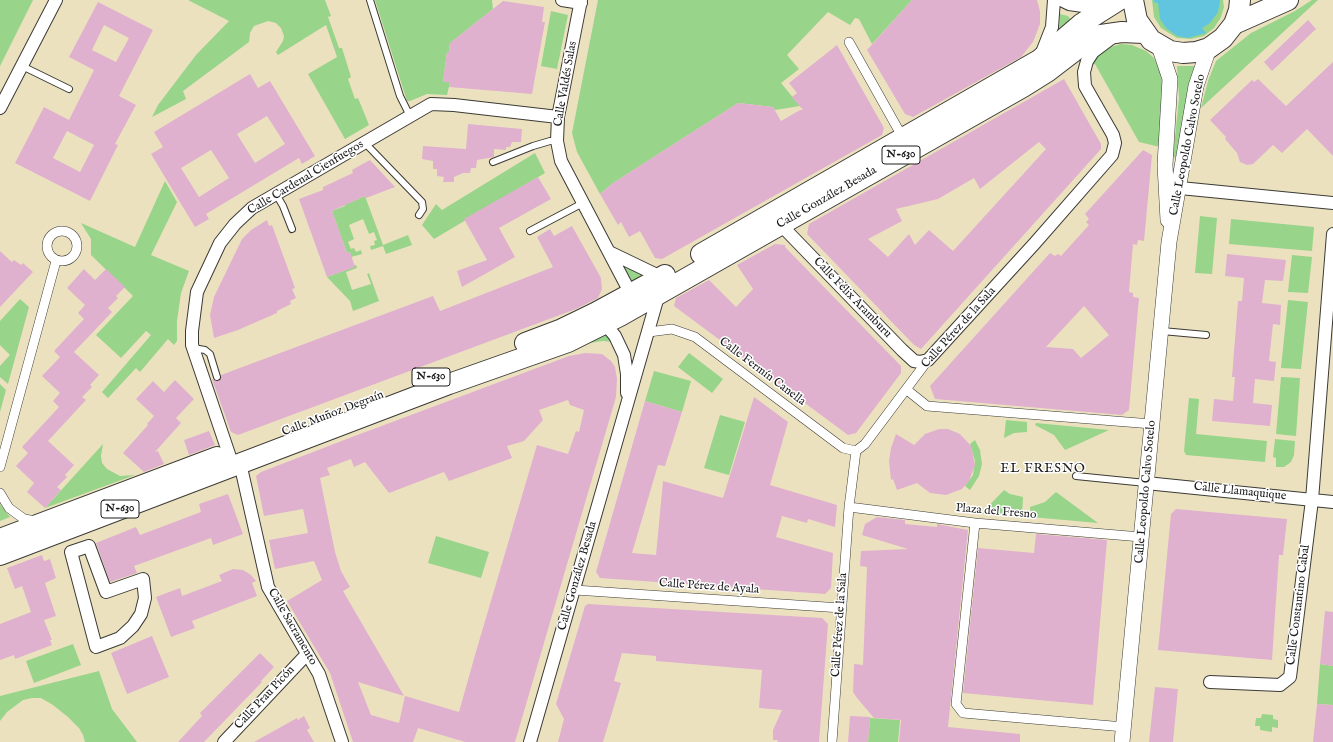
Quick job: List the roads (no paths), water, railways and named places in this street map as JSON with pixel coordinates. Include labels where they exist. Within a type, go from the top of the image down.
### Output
[{"type":"highway","name":"Calle González Besada","points":[[660,285],[903,138],[1039,60],[1081,24],[1119,0]]},
{"type":"highway","points":[[1133,0],[1137,20],[1151,39]]},
{"type":"highway","points":[[1209,48],[1223,38],[1234,24],[1239,10],[1240,0]]},
{"type":"highway","points":[[1234,24],[1288,0]]},
{"type":"highway","name":"Calle González Besada","points":[[660,285],[781,225],[1023,87],[1047,72],[1094,36],[1122,32],[1151,39],[1170,51],[1183,53],[1196,52],[1209,48]]},
{"type":"highway","name":"Calle Muñoz Degraín","points":[[0,539],[46,522],[234,461],[568,342],[600,319],[640,306],[660,285]]},
{"type":"highway","name":"Calle Muñoz Degraín","points":[[0,554],[72,528],[234,461]]},
{"type":"street","points":[[0,108],[56,0]]},
{"type":"street","points":[[562,0],[581,2]]},
{"type":"street","points":[[1039,60],[1052,27],[1054,0]]},
{"type":"street","points":[[1061,0],[1069,4],[1100,0]]},
{"type":"street","name":"Calle Valdés Salas","points":[[581,2],[558,117],[557,141],[561,161],[609,252],[640,306]]},
{"type":"street","name":"Calle Pérez de la Sala","points":[[832,742],[849,508],[856,451],[865,444],[928,360],[1036,243],[1112,155],[1115,143],[1113,135],[1085,86],[1084,72],[1087,61],[1093,52],[1106,40],[1122,32]]},
{"type":"street","name":"Calle Leopoldo Calvo Sotelo","points":[[1151,39],[1170,79],[1165,165],[1169,242]]},
{"type":"street","points":[[849,42],[903,138]]},
{"type":"street","name":"Calle Leopoldo Calvo Sotelo","points":[[1123,735],[1169,242],[1180,188],[1196,86],[1209,48]]},
{"type":"street","name":"Calle Cardenal Cienfuegos","points":[[234,461],[193,348],[192,331],[197,292],[217,249],[235,224],[252,208],[431,104],[454,105],[558,117]]},
{"type":"street","points":[[1180,188],[1333,203]]},
{"type":"street","name":"Calle Félix Aramburu","points":[[781,225],[902,350],[914,360],[920,362],[928,360]]},
{"type":"street","name":"Calle Constantino Cabal","points":[[1210,682],[1280,684],[1290,677],[1312,500],[1333,234]]},
{"type":"street","points":[[609,252],[660,285]]},
{"type":"street","points":[[0,467],[56,261]]},
{"type":"street","name":"Calle González Besada","points":[[530,742],[649,332],[640,306],[660,285]]},
{"type":"street","name":"Calle González Besada","points":[[600,319],[615,336],[624,355],[627,374],[626,410]]},
{"type":"street","name":"Calle Fermín Canella","points":[[649,332],[672,329],[695,337],[843,448],[856,451]]},
{"type":"street","points":[[907,390],[927,406],[1152,424]]},
{"type":"street","name":"Calle Sacramento","points":[[234,461],[268,587],[319,674],[342,742]]},
{"type":"street","name":"Calle Llamaquique","points":[[1146,483],[1333,502]]},
{"type":"street","points":[[0,493],[10,508],[24,519],[46,522]]},
{"type":"street","name":"Plaza del Fresno","points":[[849,508],[975,522],[1142,537]]},
{"type":"street","points":[[975,522],[956,704],[963,713],[1123,735]]},
{"type":"street","points":[[72,528],[80,549]]},
{"type":"street","points":[[89,546],[106,592],[142,579],[145,598],[140,614],[133,626],[120,638],[96,647],[72,552],[80,549],[89,546]]},
{"type":"street","name":"Calle Pérez de Ayala","points":[[575,590],[841,608]]},
{"type":"street","name":"Calle Prau Picón","points":[[224,742],[307,654]]},
{"type":"lane","points":[[370,0],[400,96],[410,116]]},
{"type":"lane","points":[[22,66],[69,89]]},
{"type":"lane","points":[[493,162],[533,146],[550,141],[557,141]]},
{"type":"lane","points":[[365,143],[422,202],[423,209],[419,215]]},
{"type":"lane","points":[[276,194],[283,206],[292,229]]},
{"type":"lane","points":[[530,231],[583,203]]},
{"type":"lane","points":[[1161,331],[1206,335]]},
{"type":"lane","points":[[193,348],[205,350],[210,354],[217,377]]},
{"type":"lane","points":[[1076,476],[1146,483]]},
{"type":"water","points":[[1154,0],[1220,1],[1218,12],[1210,23],[1202,28],[1206,33],[1188,38],[1177,36],[1166,28],[1160,19],[1158,3],[1154,2]]},
{"type":"district","name":"EL FRESNO","points":[[1043,469]]}]
